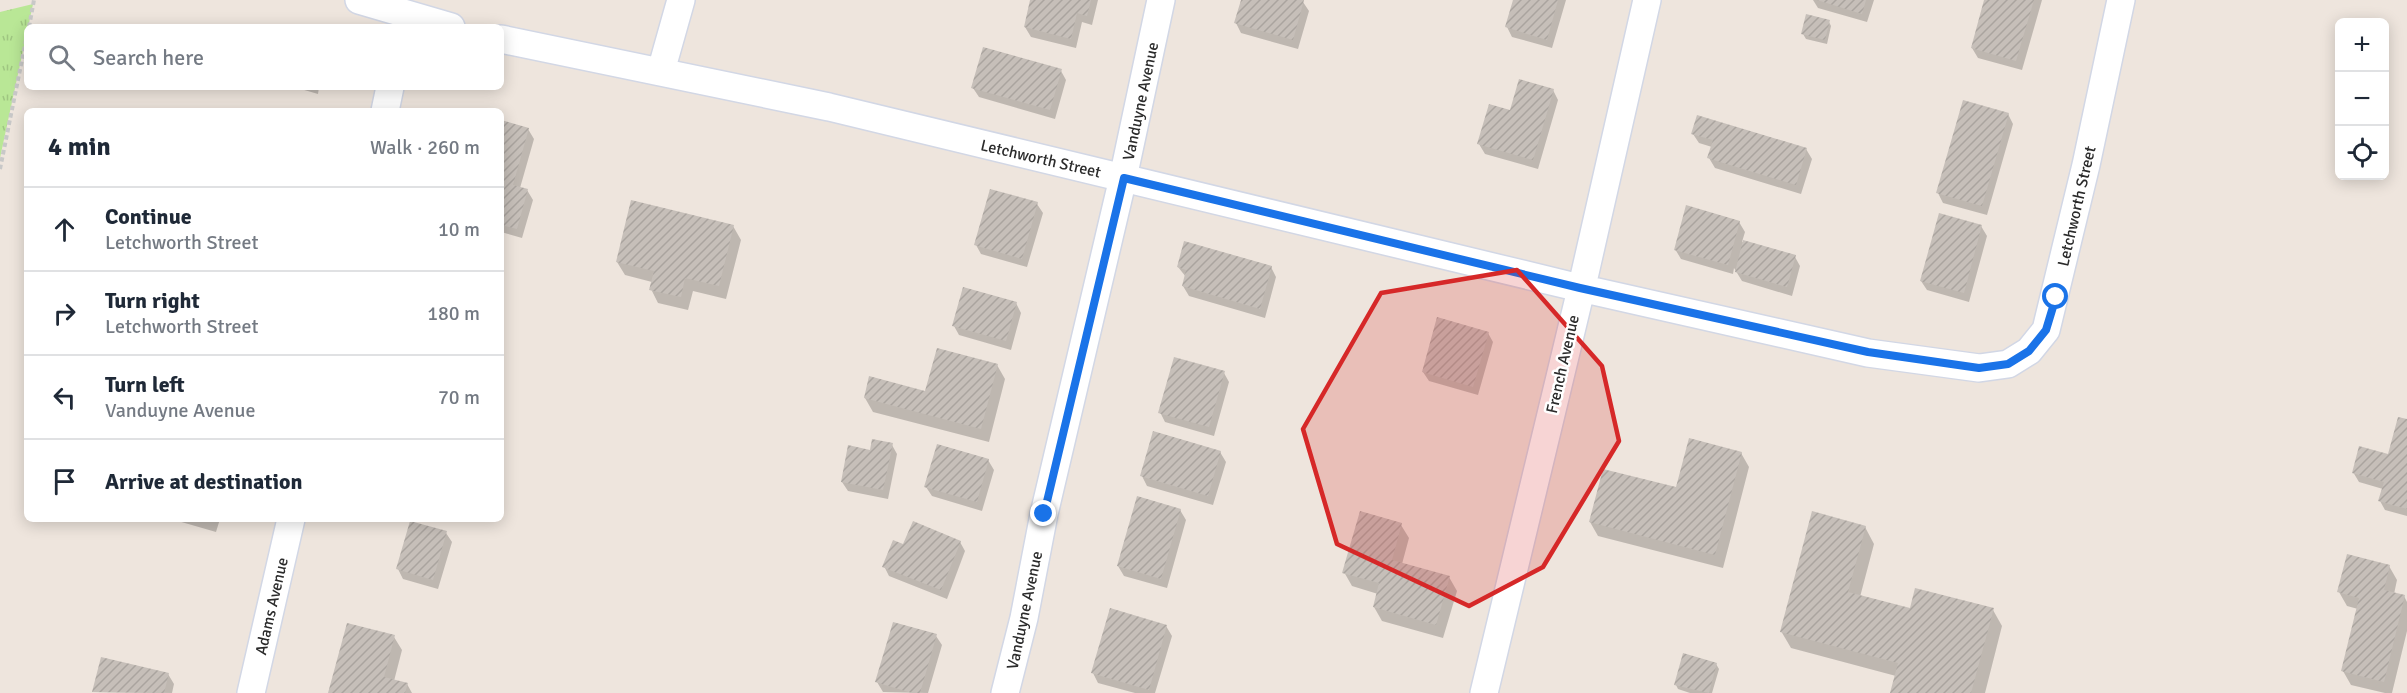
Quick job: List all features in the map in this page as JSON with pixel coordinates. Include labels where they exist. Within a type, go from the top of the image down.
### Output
[{"type":"street","points":[[359,0],[407,21],[430,24]]},
{"type":"street","points":[[661,71],[681,0]]},
{"type":"street","name":"Vanduyne Avenue","points":[[1005,693],[1024,618],[1044,514],[1124,178],[1161,0]]},
{"type":"street","name":"French Avenue","points":[[1484,693],[1647,0]]},
{"type":"street","name":"Letchworth Street","points":[[504,40],[829,107],[1580,288],[1868,352],[1979,368],[2008,364],[2029,351],[2046,330],[2086,165],[2121,0]]},
{"type":"street","points":[[386,108],[389,90]]},
{"type":"street","name":"Adams Avenue","points":[[251,693],[290,522]]},
{"type":"path","points":[[29,24],[34,0]]},
{"type":"path","points":[[0,169],[24,50]]},
{"type":"highlighted area","points":[[1517,270],[1602,366],[1619,441],[1543,567],[1469,606],[1337,544],[1303,429],[1381,293]]},
{"type":"green space","points":[[33,4],[29,24],[24,24],[24,46],[0,158],[0,12]]},
{"type":"building","points":[[1030,0],[1091,0],[1087,16],[1077,13],[1071,39],[1024,27]]},
{"type":"building","points":[[1241,0],[1304,0],[1293,40],[1234,23]]},
{"type":"building","points":[[1513,0],[1558,0],[1547,40],[1505,27]]},
{"type":"building","points":[[1817,0],[1866,0],[1862,14]]},
{"type":"building","points":[[1984,0],[2034,0],[2016,61],[1971,48]]},
{"type":"building","points":[[1806,14],[1830,20],[1825,40],[1801,34]]},
{"type":"building","points":[[983,47],[1062,69],[1050,110],[971,88]]},
{"type":"building","points":[[1519,79],[1554,89],[1533,160],[1477,144],[1489,104],[1510,110]]},
{"type":"building","points":[[1963,100],[2009,113],[1982,206],[1936,193]]},
{"type":"building","points":[[1697,115],[1807,148],[1796,185],[1707,158],[1713,140],[1691,134]]},
{"type":"building","points":[[504,121],[529,128],[513,185],[528,189],[517,229],[504,226]]},
{"type":"building","points":[[990,189],[1038,202],[1022,259],[974,245]]},
{"type":"building","points":[[631,200],[734,225],[719,286],[685,278],[681,297],[649,290],[654,271],[616,262]]},
{"type":"building","points":[[1686,205],[1740,221],[1728,265],[1674,250]]},
{"type":"building","points":[[1939,213],[1982,225],[1964,293],[1920,281]]},
{"type":"building","points":[[1743,240],[1796,255],[1787,287],[1735,272]]},
{"type":"building","points":[[1184,241],[1272,266],[1260,309],[1182,286],[1186,270],[1177,267]]},
{"type":"building","points":[[963,287],[1017,302],[1006,341],[952,326]]},
{"type":"building","points":[[1437,317],[1489,332],[1473,387],[1422,372]]},
{"type":"building","points":[[937,348],[998,364],[981,429],[864,398],[869,376],[925,391]]},
{"type":"building","points":[[1174,357],[1225,371],[1209,427],[1158,413]]},
{"type":"building","points":[[2398,417],[2407,419],[2407,509],[2378,501],[2384,482],[2352,473],[2359,446],[2388,454]]},
{"type":"building","points":[[1153,431],[1221,451],[1208,496],[1140,476]]},
{"type":"building","points":[[1689,438],[1742,452],[1715,555],[1589,522],[1603,469],[1676,487]]},
{"type":"building","points":[[872,439],[893,443],[883,490],[841,482],[848,445],[870,450]]},
{"type":"building","points":[[937,444],[989,459],[977,502],[924,487]]},
{"type":"building","points":[[1137,496],[1181,509],[1161,579],[1117,566]]},
{"type":"building","points":[[1360,511],[1402,523],[1392,560],[1450,576],[1436,625],[1373,607],[1379,583],[1342,573]]},
{"type":"building","points":[[1812,511],[1866,526],[1848,592],[1910,608],[1915,588],[1994,608],[1971,693],[1890,693],[1898,663],[1780,632]]},
{"type":"building","points":[[913,521],[961,541],[941,590],[882,567],[893,540],[903,544]]},
{"type":"building","points":[[410,522],[447,531],[433,580],[396,569]]},
{"type":"building","points":[[2347,554],[2390,565],[2384,590],[2405,595],[2384,682],[2341,671],[2359,598],[2337,592]]},
{"type":"building","points":[[1110,608],[1167,625],[1149,690],[1091,673]]},
{"type":"building","points":[[893,622],[937,634],[920,693],[912,693],[875,682]]},
{"type":"building","points":[[347,623],[395,635],[384,677],[408,683],[405,693],[328,693]]},
{"type":"building","points":[[1683,653],[1717,663],[1709,693],[1674,685]]},
{"type":"building","points":[[101,657],[169,673],[164,693],[92,692]]},
{"type":"route","points":[[1044,514],[1124,178],[1580,288],[1868,352],[1979,368],[2008,364],[2029,351],[2046,330],[2056,297]]}]
